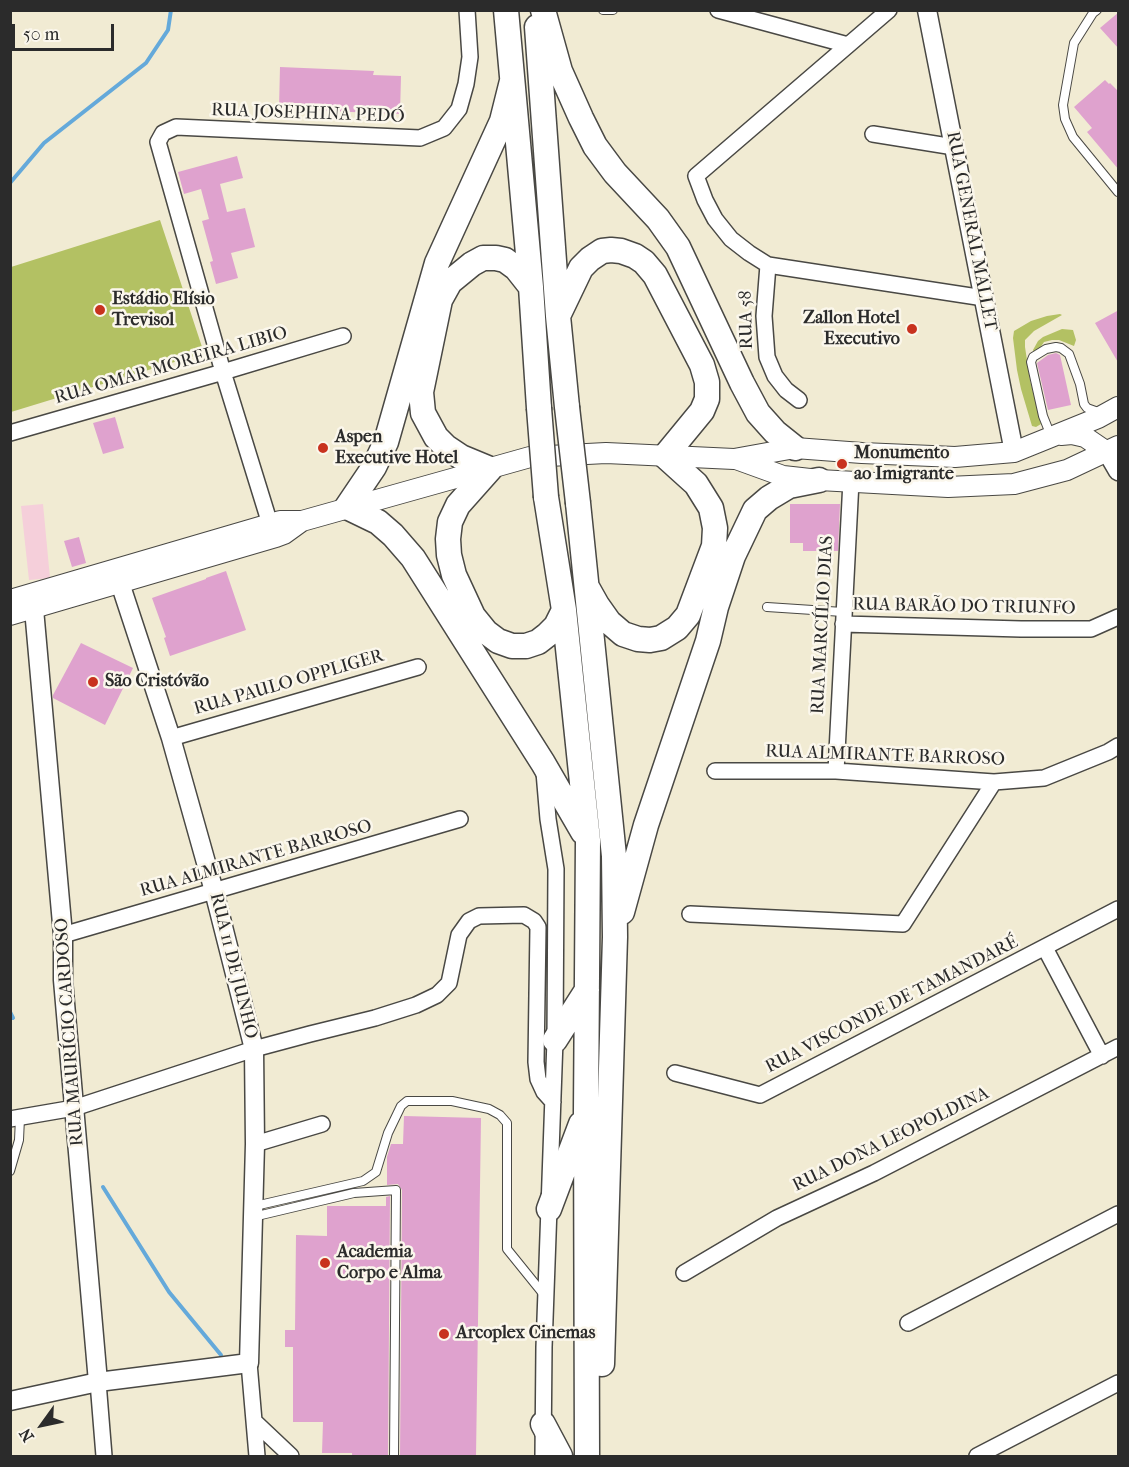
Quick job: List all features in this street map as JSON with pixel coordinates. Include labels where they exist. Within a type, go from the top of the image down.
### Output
[{"type":"highway","points":[[506,10],[531,288],[546,497],[564,610],[588,840],[587,1456]]},
{"type":"highway","points":[[536,10],[558,316],[614,856],[615,937],[600,1456]]},
{"type":"highway","points":[[543,10],[560,71],[596,146],[615,173],[657,219],[678,248],[758,413],[795,448]]},
{"type":"highway","points":[[512,81],[502,121],[437,263],[386,442],[374,467],[347,507],[378,522],[413,558],[543,763],[588,840]]},
{"type":"highway","points":[[558,316],[581,268],[590,259],[602,251],[621,251],[635,256],[644,262],[655,276],[702,365],[707,382],[708,399],[702,411],[665,456],[696,484],[711,508],[715,528],[714,546],[688,615],[677,628],[661,638],[650,640],[624,634],[609,622],[585,584]]},
{"type":"highway","points":[[531,288],[516,268],[505,260],[496,258],[483,258],[450,282],[440,300],[420,392],[423,413],[436,437],[461,457],[490,469],[459,505],[450,522],[448,539],[454,575],[473,616],[486,632],[498,641],[512,646],[526,646],[538,642],[547,635],[556,626],[564,610]]},
{"type":"highway","points":[[615,937],[646,825],[708,641],[716,607],[733,556],[755,510],[789,486],[819,480]]},
{"type":"highway","points":[[555,1041],[587,990]]},
{"type":"highway","points":[[549,1209],[586,1111]]},
{"type":"highway","points":[[543,1424],[560,1456]]},
{"type":"main road","points":[[10,600],[280,521],[302,520],[530,457],[606,453],[735,459],[795,448],[955,457],[1014,452],[1112,410]]},
{"type":"main road","points":[[1053,436],[1072,434],[1113,449]]},
{"type":"main road","points":[[735,459],[783,476],[948,487],[1014,484],[1067,470],[1113,449]]},
{"type":"main road","points":[[948,487],[1006,472],[1014,462],[1014,452]]},
{"type":"main road","points":[[850,481],[851,473],[857,467],[891,454]]},
{"type":"main road","points":[[10,615],[276,537],[284,534],[302,520]]},
{"type":"street","name":"RUA JOSEPHINA PEDÓ","points":[[224,372],[158,142],[164,133],[176,128],[420,138],[444,128],[459,109],[470,57],[467,10]]},
{"type":"street","points":[[718,10],[849,45]]},
{"type":"street","points":[[889,10],[696,176],[705,200],[731,239],[768,265],[984,298]]},
{"type":"street","name":"RUA GENERAL MALLET","points":[[927,10],[1014,452]]},
{"type":"street","points":[[873,134],[954,147]]},
{"type":"street","name":"RUA 58","points":[[768,265],[764,316],[767,357],[775,376],[786,390],[799,400]]},
{"type":"street","name":"RUA OMAR MOREIRA LIBIO","points":[[10,433],[343,336]]},
{"type":"street","points":[[224,372],[270,524]]},
{"type":"street","points":[[1113,449],[1119,471]]},
{"type":"street","name":"RUA MARCÍLIO DIAS","points":[[836,771],[850,481]]},
{"type":"street","name":"RUA 11 DE JUNHO","points":[[120,583],[171,738],[214,891],[254,1049],[255,1144],[249,1363]]},
{"type":"street","name":"RUA MAURÍCIO CARDOSO","points":[[34,609],[63,935],[63,981],[104,1456]]},
{"type":"street","name":"RUA BARÃO DO TRIUNFO","points":[[843,618],[1021,629],[1091,629],[1119,617]]},
{"type":"street","name":"RUA PAULO OPPLIGER","points":[[171,738],[418,666]]},
{"type":"street","name":"RUA ALMIRANTE BARROSO","points":[[715,771],[836,771],[994,782],[1044,777],[1119,746]]},
{"type":"street","points":[[543,763],[548,819],[556,869],[555,1041],[544,1347],[543,1456]]},
{"type":"street","points":[[690,914],[903,924],[994,782]]},
{"type":"street","name":"RUA ALMIRANTE BARROSO","points":[[63,935],[460,819]]},
{"type":"street","name":"RUA VISCONDE DE TAMANDARÉ","points":[[675,1073],[760,1095],[1119,909]]},
{"type":"street","points":[[15,1118],[74,1108],[254,1049],[416,1005],[436,995],[450,983],[459,934],[469,921],[479,916],[524,915],[534,921],[538,927],[536,1062],[538,1079],[544,1092],[553,1102]]},
{"type":"street","points":[[1046,948],[1102,1056]]},
{"type":"street","name":"RUA DONA LEOPOLDINA","points":[[684,1273],[777,1218],[874,1173],[1119,1047]]},
{"type":"street","points":[[255,1144],[322,1124]]},
{"type":"street","points":[[908,1323],[1119,1214]]},
{"type":"street","points":[[10,1401],[98,1382],[249,1363],[257,1456]]},
{"type":"street","points":[[977,1456],[1119,1383]]},
{"type":"street","points":[[255,1422],[291,1456]]},
{"type":"lane","points":[[603,10],[613,10]]},
{"type":"lane","points":[[1097,10],[1074,43],[1063,105],[1065,119],[1073,137],[1119,192]]},
{"type":"lane","points":[[1053,436],[1043,416],[1031,362],[1033,357],[1046,349],[1061,348],[1069,354],[1087,408],[1094,412],[1112,410]]},
{"type":"lane","points":[[767,607],[843,618]]},
{"type":"lane","points":[[253,1212],[363,1181],[376,1172],[387,1133],[401,1106],[407,1101],[452,1101],[489,1109],[500,1115],[507,1123],[507,1249],[546,1297]]},
{"type":"lane","points":[[10,1171],[18,1140],[15,1118]]},
{"type":"lane","points":[[253,1212],[354,1193],[396,1190],[394,1456]]},
{"type":"shaded area","points":[[43,504],[50,578],[29,580],[21,506]]},
{"type":"green space","name":"Estádio Elísio Trevisol","points":[[160,220],[204,353],[11,412],[11,267]]},
{"type":"green space","points":[[1062,315],[1034,331],[1025,340],[1030,380],[1041,424],[1036,427],[1032,426],[1021,389],[1013,338],[1014,331],[1031,321]]},
{"type":"green space","points":[[1062,329],[1073,330],[1076,340],[1074,346],[1059,340],[1052,340],[1044,342],[1034,354],[1033,350],[1038,341]]},
{"type":"building","points":[[1119,12],[1119,49],[1100,28]]},
{"type":"building","points":[[280,67],[374,71],[373,75],[401,76],[400,114],[279,109]]},
{"type":"building","points":[[1105,80],[1119,92],[1119,170],[1087,132],[1092,128],[1074,107]]},
{"type":"building","points":[[237,156],[243,178],[220,184],[227,212],[245,208],[255,247],[231,253],[238,278],[216,284],[210,262],[213,261],[202,221],[209,219],[201,189],[184,194],[178,172]]},
{"type":"building","points":[[1119,310],[1119,364],[1095,323]]},
{"type":"building","points":[[1056,353],[1060,355],[1071,405],[1048,410],[1037,363],[1048,355]]},
{"type":"building","points":[[115,417],[124,448],[103,454],[93,423]]},
{"type":"building","points":[[790,504],[840,504],[838,551],[803,551],[803,543],[790,543]]},
{"type":"building","points":[[79,537],[86,563],[72,567],[64,541]]},
{"type":"building","points":[[226,571],[246,630],[170,656],[164,638],[166,637],[152,598]]},
{"type":"building","name":"São Cristóvão","points":[[81,643],[133,668],[105,725],[53,698]]},
{"type":"building","points":[[404,1116],[481,1118],[476,1456],[400,1456],[402,1190],[398,1184],[387,1185],[387,1157],[391,1144],[403,1144]]},
{"type":"building","points":[[390,1196],[388,1456],[322,1453],[323,1422],[293,1422],[293,1347],[285,1347],[285,1330],[295,1330],[296,1235],[327,1236],[327,1206],[386,1206],[386,1197]]},
{"type":"waterway","points":[[10,183],[44,143],[146,63],[168,30],[171,10]]},
{"type":"waterway","points":[[10,1012],[13,1018]]},
{"type":"waterway","points":[[103,1187],[169,1292],[221,1355]]},
{"type":"place","name":"Estádio Elísio Trevisol","points":[[100,310]]},
{"type":"place","name":"Zallon Hotel Executivo","points":[[912,329]]},
{"type":"place","name":"Aspen Executive Hotel","points":[[323,448]]},
{"type":"place","name":"Monumento ao Imigrante","points":[[842,464]]},
{"type":"place","name":"São Cristóvão","points":[[93,682]]},
{"type":"place","name":"Academia Corpo e Alma","points":[[325,1263]]},
{"type":"place","name":"Arcoplex Cinemas","points":[[444,1334]]}]
